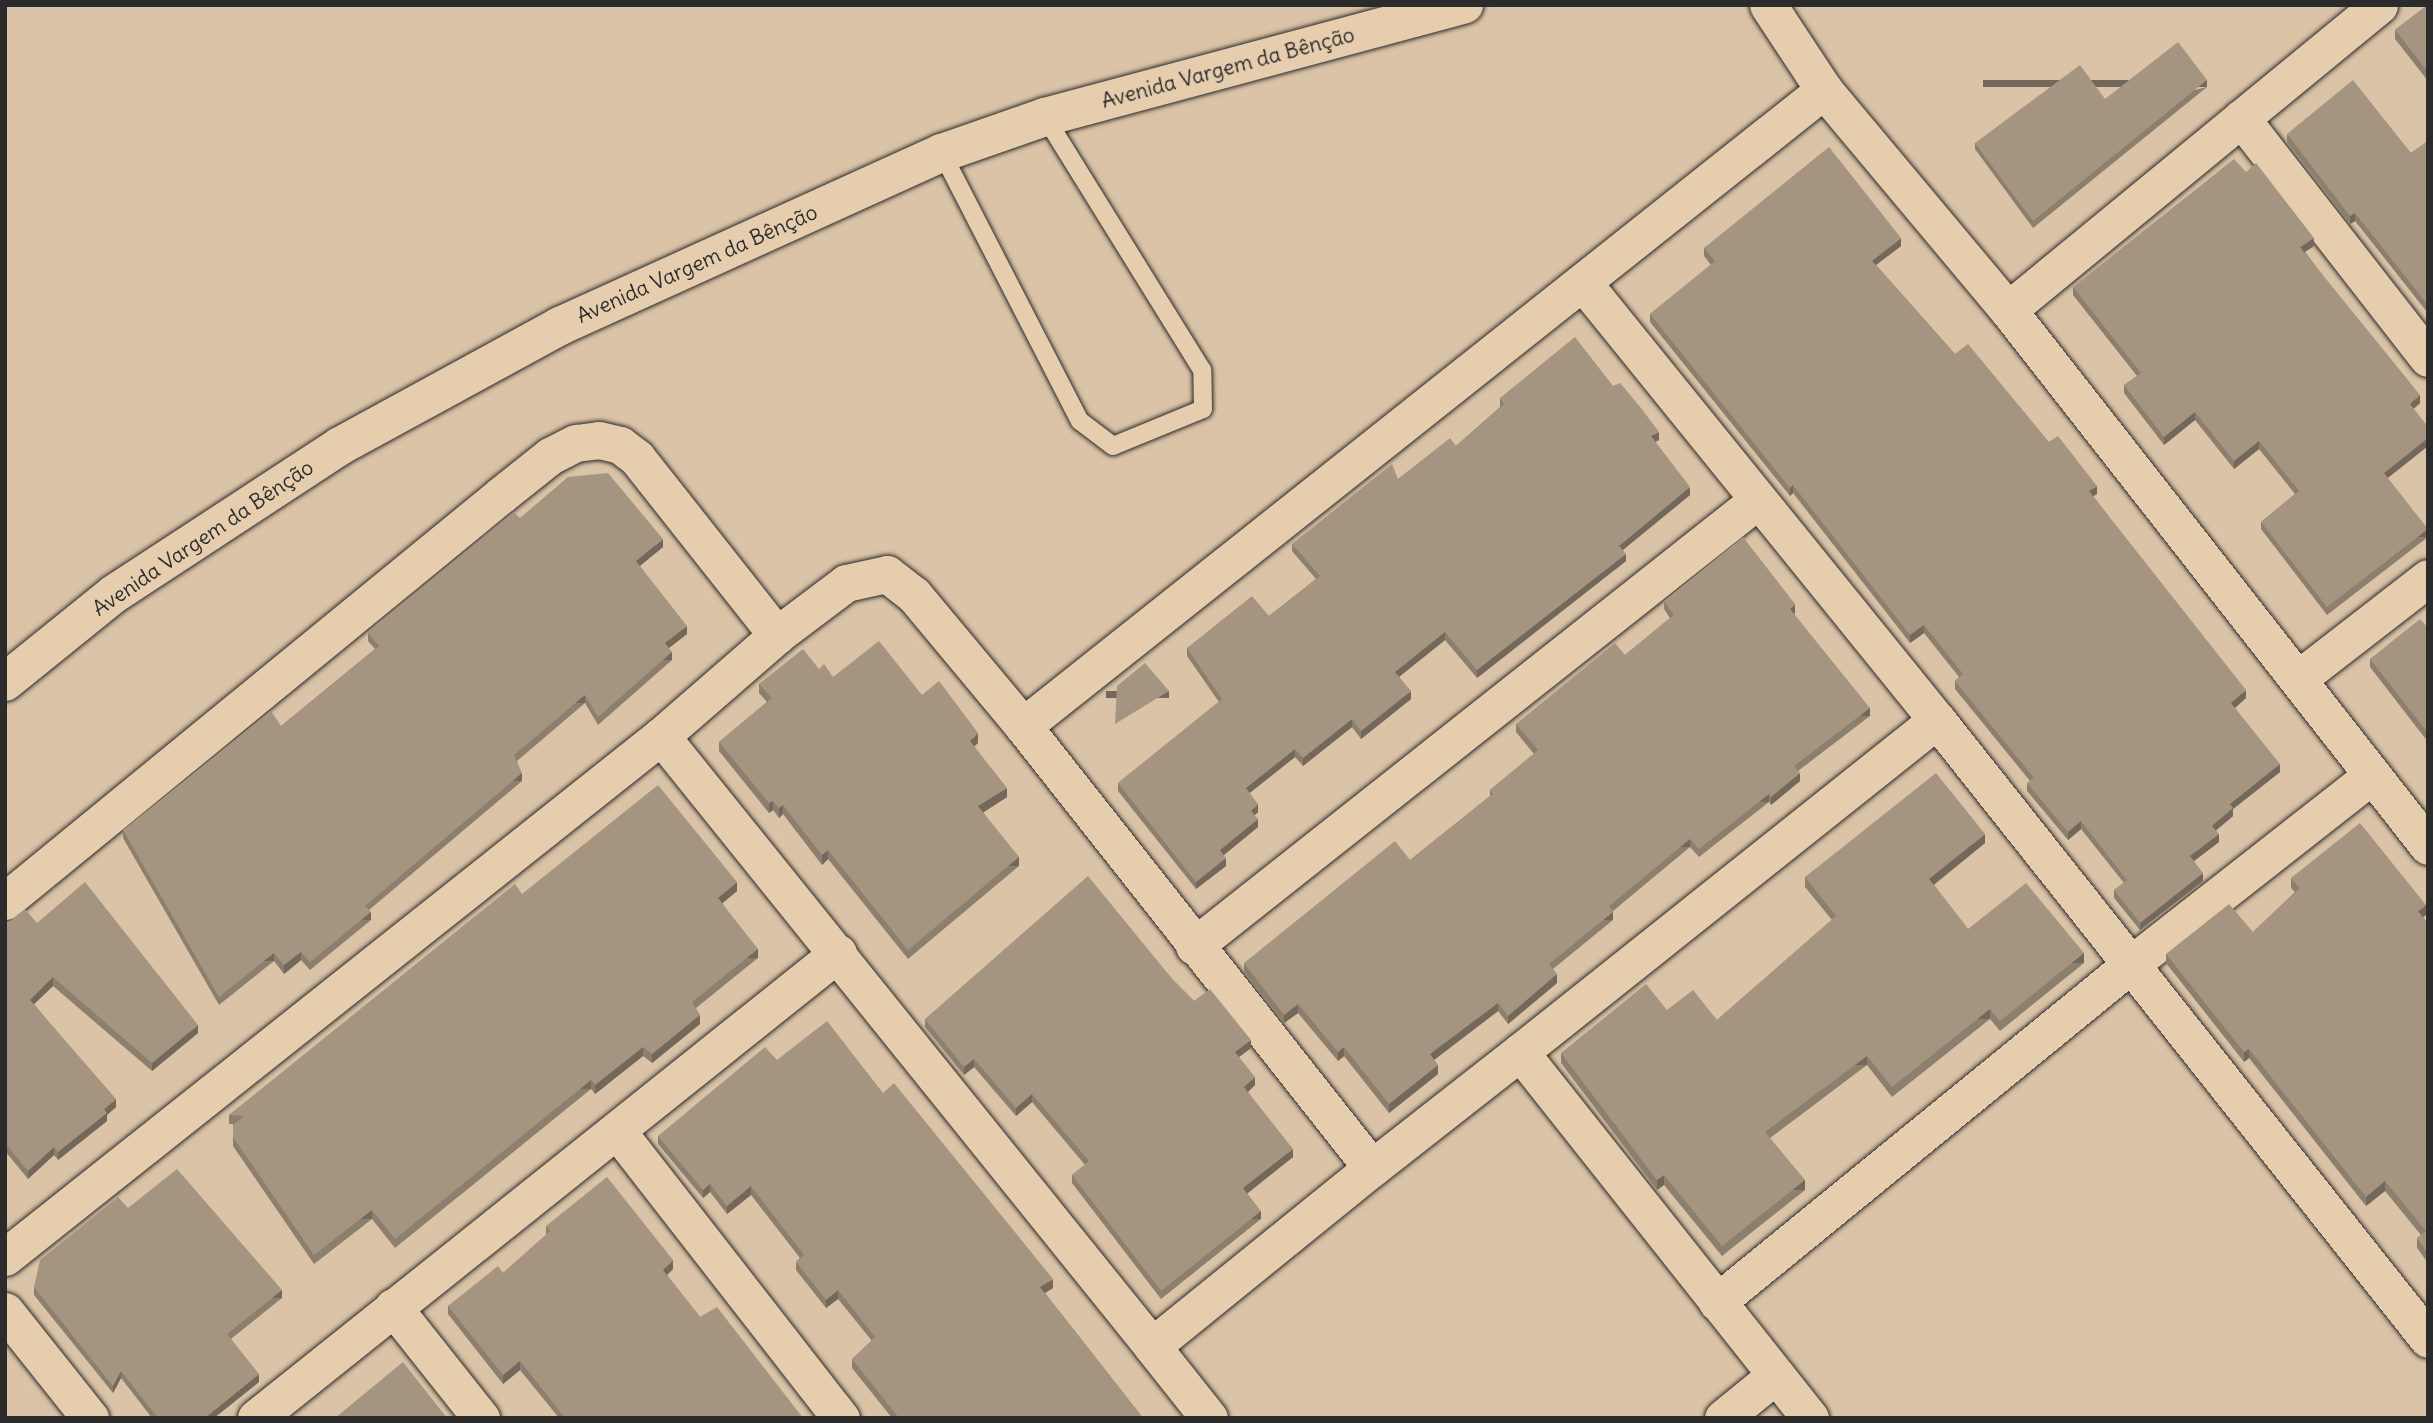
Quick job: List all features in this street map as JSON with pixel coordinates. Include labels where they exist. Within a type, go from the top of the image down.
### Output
[{"type":"street","name":"Avenida Vargem da Bênção","points":[[5,682],[114,594],[340,446],[560,326],[942,153],[1045,117],[1464,5]]},
{"type":"street","points":[[1768,5],[1824,90],[2008,310],[2428,846]]},
{"type":"street","points":[[2008,310],[2379,5]]},
{"type":"street","points":[[1023,726],[1584,284],[1824,90]]},
{"type":"street","points":[[2241,118],[2428,358]]},
{"type":"street","points":[[1584,284],[1937,720],[2428,1339]]},
{"type":"street","points":[[5,901],[501,495],[550,456],[576,443],[599,440],[620,445],[637,458],[777,635]]},
{"type":"street","points":[[1194,946],[1758,500]]},
{"type":"street","points":[[5,1257],[661,736],[777,635],[846,583],[887,574],[914,595],[1023,726],[1194,946],[1372,1168]]},
{"type":"street","points":[[2299,678],[2428,578]]},
{"type":"street","points":[[1152,1346],[1937,720]]},
{"type":"street","points":[[661,736],[1209,1418]]},
{"type":"street","points":[[1717,1302],[2130,965],[2371,776]]},
{"type":"street","points":[[256,1418],[393,1307],[618,1132],[838,953]]},
{"type":"street","points":[[1520,1052],[1810,1418]]},
{"type":"street","points":[[618,1132],[841,1418]]},
{"type":"street","points":[[393,1307],[481,1418]]},
{"type":"street","points":[[5,1311],[90,1418]]},
{"type":"street","points":[[1723,1418],[1776,1376]]},
{"type":"lane","points":[[942,153],[1080,421],[1113,446],[1203,409],[1202,370],[1045,117]]},
{"type":"building","points":[[2428,5],[2428,72],[2395,30]]},
{"type":"building","points":[[2178,42],[2207,80],[2033,221],[1975,143],[2080,65],[2105,99]]},
{"type":"building","points":[[2353,80],[2411,153],[2428,141],[2427,304],[2355,213],[2350,216],[2287,134]]},
{"type":"building","points":[[1829,147],[1901,238],[1872,261],[1955,354],[1968,344],[2049,442],[2058,436],[2097,486],[2089,491],[2246,690],[2231,703],[2280,764],[2230,804],[2233,808],[2212,826],[2219,834],[2190,856],[2203,873],[2140,923],[2114,890],[2127,880],[2081,821],[2068,832],[2027,783],[2034,778],[1955,681],[1963,674],[1924,625],[1910,635],[1793,485],[1790,488],[1650,314],[1715,261],[1704,248]]},
{"type":"building","points":[[2234,159],[2246,172],[2256,163],[2314,238],[2300,247],[2420,395],[2410,404],[2428,427],[2428,438],[2384,473],[2428,529],[2327,607],[2261,522],[2299,491],[2259,441],[2234,461],[2195,412],[2164,437],[2124,385],[2141,373],[2073,287]]},
{"type":"building","points":[[1575,337],[1613,386],[1620,383],[1641,408],[1659,432],[1651,436],[1690,487],[1619,546],[1626,554],[1477,670],[1445,632],[1395,672],[1411,691],[1361,731],[1352,719],[1303,758],[1295,749],[1246,788],[1258,804],[1251,811],[1258,819],[1220,850],[1226,858],[1196,882],[1118,783],[1222,699],[1187,648],[1252,596],[1269,616],[1320,576],[1292,544],[1392,464],[1398,479],[1450,438],[1456,446],[1504,404],[1500,398]]},
{"type":"building","points":[[608,473],[663,539],[636,561],[687,626],[665,643],[672,652],[598,717],[585,695],[514,755],[522,773],[365,906],[371,912],[310,962],[301,952],[284,965],[274,953],[219,997],[123,830],[271,711],[281,726],[327,689],[379,646],[368,633],[514,512],[520,518],[568,477]]},
{"type":"building","points":[[1743,537],[1795,604],[1790,609],[1870,708],[1794,766],[1800,773],[1771,797],[1769,794],[1699,849],[1690,839],[1609,906],[1613,912],[1549,964],[1557,974],[1508,1016],[1498,1003],[1430,1054],[1438,1065],[1389,1104],[1344,1047],[1338,1052],[1298,1004],[1284,1015],[1244,963],[1395,841],[1410,860],[1493,794],[1490,790],[1538,750],[1516,724],[1615,643],[1625,655],[1674,615],[1664,601]]},
{"type":"building","points":[[2420,619],[2428,628],[2428,733],[2370,659]]},
{"type":"building","points":[[879,641],[922,695],[939,681],[978,733],[970,741],[1007,788],[978,806],[1019,857],[908,950],[828,850],[822,855],[783,805],[779,808],[773,801],[769,803],[719,742],[772,698],[759,684],[803,649],[819,669],[824,664],[833,677]]},
{"type":"building","points":[[1145,663],[1169,691],[1115,724],[1117,686]]},
{"type":"building","points":[[1936,773],[1985,834],[1929,879],[1968,929],[2026,883],[2084,953],[2000,1021],[1990,1009],[1892,1087],[1867,1056],[1765,1132],[1805,1180],[1722,1246],[1664,1175],[1657,1180],[1561,1053],[1646,984],[1667,1010],[1693,990],[1717,1020],[1836,916],[1805,877]]},
{"type":"building","points":[[658,785],[737,882],[718,898],[758,949],[692,1002],[700,1015],[652,1054],[643,1047],[595,1085],[591,1080],[395,1239],[372,1210],[314,1255],[233,1137],[233,1125],[244,1116],[229,1115],[515,884],[522,894]]},
{"type":"building","points":[[2360,823],[2426,905],[2418,911],[2428,924],[2428,1254],[2417,1238],[2426,1231],[2385,1181],[2366,1197],[2249,1049],[2244,1052],[2166,954],[2229,904],[2253,932],[2300,888],[2291,878]]},
{"type":"building","points":[[1088,876],[1174,981],[1194,1001],[1210,989],[1251,1040],[1235,1052],[1255,1077],[1244,1087],[1293,1149],[1243,1188],[1261,1211],[1161,1291],[1072,1175],[1089,1161],[1032,1094],[1016,1108],[974,1059],[964,1067],[925,1019]]},
{"type":"building","points":[[85,882],[198,1025],[152,1063],[53,977],[30,1000],[116,1099],[104,1109],[107,1113],[58,1152],[54,1147],[28,1171],[5,1143],[5,925],[25,909],[37,923]]},
{"type":"building","points":[[827,1021],[883,1093],[894,1083],[1053,1279],[1040,1287],[1143,1418],[899,1418],[852,1359],[875,1337],[838,1290],[826,1300],[796,1262],[804,1255],[751,1186],[727,1206],[710,1184],[703,1190],[658,1136],[765,1047],[777,1060]]},
{"type":"building","points":[[177,1169],[282,1290],[227,1334],[259,1374],[205,1418],[158,1418],[121,1371],[113,1386],[34,1287],[40,1260],[118,1197],[128,1208]]},
{"type":"building","points":[[607,1177],[673,1260],[663,1270],[700,1317],[717,1307],[803,1418],[565,1418],[520,1361],[503,1375],[448,1306],[498,1266],[503,1273],[550,1231],[546,1226]]},
{"type":"building","points":[[403,1362],[447,1418],[335,1418]]}]
